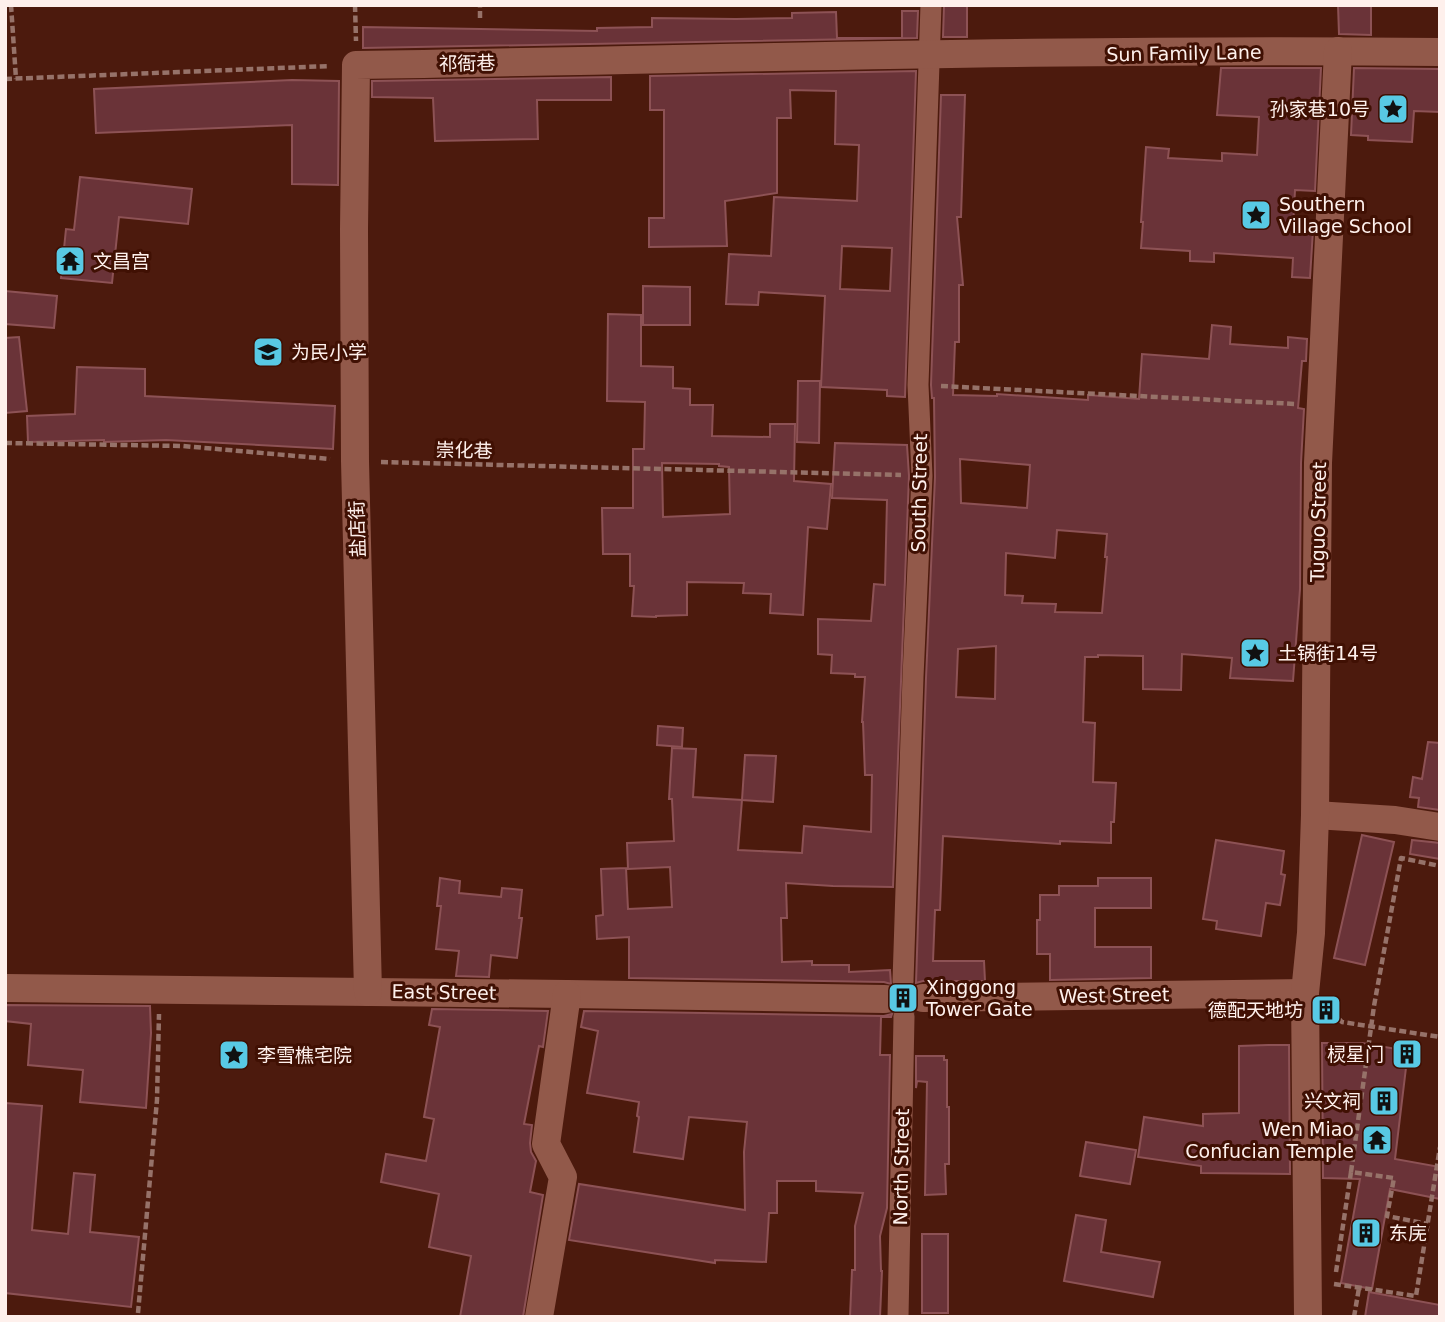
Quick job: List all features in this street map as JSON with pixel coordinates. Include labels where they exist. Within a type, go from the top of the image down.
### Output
[{"type":"street","name":"South Street","points":[[903,999],[922,476],[918,385],[931,5]]},
{"type":"street","name":"Tuguo Street","points":[[1308,1317],[1305,998],[1311,933],[1315,815],[1318,463],[1338,51]]},
{"type":"street","name":"Sun Family Lane","points":[[929,55],[1440,52]]},
{"type":"street","name":"祁衙巷","points":[[356,65],[929,55]]},
{"type":"street","name":"盐店街","points":[[356,65],[355,461],[368,992]]},
{"type":"street","points":[[1315,815],[1395,820],[1440,827]]},
{"type":"street","name":"East Street","points":[[5,988],[903,999]]},
{"type":"street","points":[[539,1317],[563,1177],[546,1144],[567,994]]},
{"type":"street","name":"West Street","points":[[903,999],[1305,998]]},
{"type":"street","name":"North Street","points":[[898,1317],[903,999]]},
{"type":"path","points":[[11,5],[16,79]]},
{"type":"path","points":[[5,79],[356,65],[355,5]]},
{"type":"path","points":[[480,5],[480,18]]},
{"type":"path","points":[[918,385],[1321,405]]},
{"type":"path","name":"崇化巷","points":[[5,443],[183,446],[355,461],[922,476]]},
{"type":"path","points":[[1440,866],[1401,858],[1371,1027],[1334,1285],[1416,1296],[1440,1147]]},
{"type":"path","points":[[138,1313],[157,1100],[160,989]]},
{"type":"path","points":[[1305,998],[1327,1008],[1342,1022],[1440,1037]]},
{"type":"path","points":[[1351,1172],[1394,1178],[1388,1216],[1428,1224]]},
{"type":"path","points":[[1354,1317],[1359,1288]]},
{"type":"building","points":[[944,5],[967,5],[967,37],[943,37]]},
{"type":"building","points":[[1338,5],[1371,5],[1371,35],[1339,34]]},
{"type":"building","points":[[902,11],[918,11],[917,38],[363,48],[363,27],[597,31],[597,28],[652,27],[652,18],[792,18],[792,13],[836,12],[837,38],[902,38]]},
{"type":"building","points":[[1221,68],[1321,68],[1315,191],[1295,190],[1293,229],[1313,230],[1310,278],[1292,277],[1293,258],[1214,253],[1214,262],[1190,261],[1190,251],[1141,248],[1146,147],[1169,149],[1168,158],[1222,161],[1222,153],[1257,155],[1259,117],[1217,115]]},
{"type":"building","points":[[1354,68],[1440,69],[1440,112],[1414,111],[1412,142],[1368,140],[1368,136],[1351,135]]},
{"type":"building","points":[[916,71],[905,397],[887,396],[887,390],[821,387],[825,296],[759,292],[758,305],[726,304],[729,254],[771,256],[774,197],[857,201],[859,145],[835,144],[836,91],[790,90],[791,118],[777,118],[777,193],[725,201],[727,246],[649,247],[649,218],[664,218],[664,110],[650,110],[650,76]],"holes":[[[842,246],[892,248],[890,291],[840,289]]]},
{"type":"building","points":[[611,77],[611,100],[537,100],[538,139],[435,141],[433,98],[372,97],[372,81]]},
{"type":"building","points":[[292,80],[339,81],[338,185],[292,184],[292,125],[96,133],[94,89]]},
{"type":"building","points":[[941,95],[965,95],[961,217],[957,217],[963,285],[959,285],[959,342],[955,342],[953,395],[997,394],[1088,400],[1088,395],[1139,399],[1142,354],[1209,359],[1212,325],[1231,327],[1230,344],[1288,348],[1288,337],[1307,339],[1306,361],[1302,361],[1298,408],[1304,409],[1300,589],[1293,681],[1230,678],[1232,658],[1182,654],[1181,690],[1143,689],[1143,656],[1085,657],[1083,722],[1095,723],[1093,782],[1116,783],[1111,843],[1060,841],[1060,844],[943,836],[940,910],[935,910],[933,961],[984,961],[985,981],[916,983],[935,477],[934,398],[931,385]],"holes":[[[960,459],[1030,465],[1027,508],[961,503]],[[1057,530],[1107,534],[1102,613],[1055,612],[1056,604],[1022,603],[1023,596],[1005,595],[1006,553],[1055,558]],[[996,646],[995,699],[956,697],[958,649]]]},
{"type":"building","points":[[80,177],[192,189],[188,224],[119,217],[112,283],[61,278],[66,229],[74,230]]},
{"type":"building","points":[[643,286],[690,287],[690,325],[643,325]]},
{"type":"building","points":[[5,291],[57,296],[54,328],[5,324]]},
{"type":"building","points":[[608,314],[641,315],[641,366],[673,367],[673,388],[690,389],[690,405],[713,405],[712,436],[770,437],[770,424],[795,424],[794,481],[831,484],[827,529],[808,527],[803,615],[770,613],[771,594],[743,593],[744,583],[687,582],[687,615],[632,616],[634,586],[630,586],[630,554],[603,554],[602,508],[633,508],[633,449],[644,449],[645,402],[607,401]],"holes":[[[662,463],[719,464],[729,467],[730,514],[663,517]]]},
{"type":"building","points":[[19,337],[27,411],[5,413],[5,338]]},
{"type":"building","points":[[77,367],[145,369],[145,396],[335,406],[333,449],[166,440],[28,442],[27,416],[75,414]]},
{"type":"building","points":[[798,381],[820,381],[819,443],[797,442]]},
{"type":"building","points":[[835,443],[907,445],[909,476],[893,887],[786,883],[787,918],[781,918],[782,962],[812,961],[812,965],[849,965],[849,972],[890,970],[891,984],[629,978],[629,937],[597,939],[596,916],[603,915],[601,869],[626,868],[628,909],[672,907],[670,867],[628,869],[627,843],[674,841],[672,799],[669,799],[672,748],[696,749],[693,797],[742,800],[738,850],[802,853],[804,826],[871,832],[872,775],[865,775],[862,722],[865,677],[831,673],[832,655],[818,654],[818,619],[871,621],[874,584],[885,585],[887,500],[832,498]]},
{"type":"building","points":[[658,726],[683,728],[682,747],[657,745]]},
{"type":"building","points":[[1428,742],[1440,743],[1440,810],[1418,807],[1419,798],[1410,797],[1413,777],[1422,779]]},
{"type":"building","points":[[745,755],[776,756],[773,802],[742,800]]},
{"type":"building","points":[[1362,835],[1394,842],[1365,965],[1334,958]]},
{"type":"building","points":[[1216,840],[1284,851],[1281,874],[1285,875],[1280,905],[1266,903],[1261,936],[1216,929],[1217,921],[1203,919]]},
{"type":"building","points":[[1412,840],[1440,843],[1440,859],[1410,854]]},
{"type":"building","points":[[440,878],[460,881],[459,893],[501,897],[502,888],[522,890],[517,958],[491,955],[489,977],[456,976],[459,951],[436,949],[441,906],[437,906]]},
{"type":"building","points":[[1098,878],[1151,878],[1151,908],[1095,908],[1095,947],[1151,947],[1151,978],[1050,980],[1050,954],[1037,954],[1040,895],[1059,895],[1059,886],[1098,886]]},
{"type":"building","points":[[5,1005],[150,1006],[146,1108],[80,1102],[83,1070],[28,1065],[31,1024],[5,1021]]},
{"type":"building","points":[[432,1009],[548,1011],[543,1047],[539,1046],[524,1124],[532,1125],[531,1152],[536,1161],[530,1192],[543,1195],[523,1317],[460,1317],[471,1256],[429,1247],[439,1194],[381,1182],[386,1154],[426,1161],[434,1119],[424,1117],[440,1027],[429,1025]]},
{"type":"building","points":[[584,1011],[892,1014],[891,1017],[881,1017],[880,1055],[890,1055],[887,1208],[880,1236],[880,1317],[850,1317],[852,1270],[855,1270],[855,1226],[863,1193],[816,1191],[816,1181],[777,1181],[777,1213],[769,1213],[766,1262],[715,1260],[715,1263],[569,1240],[579,1184],[745,1210],[744,1152],[747,1122],[689,1117],[683,1159],[634,1152],[639,1102],[587,1093],[598,1031],[581,1027]]},
{"type":"building","points":[[1322,1043],[1362,1043],[1408,1051],[1395,1159],[1440,1167],[1440,1199],[1390,1189],[1372,1289],[1341,1283],[1360,1179],[1323,1178]]},
{"type":"building","points":[[1289,1045],[1290,1174],[1201,1173],[1201,1166],[1138,1157],[1144,1117],[1203,1126],[1203,1114],[1239,1113],[1239,1046]]},
{"type":"building","points":[[916,1056],[944,1056],[944,1060],[947,1060],[949,1164],[945,1164],[946,1194],[925,1195],[927,1082],[917,1081],[916,1088]]},
{"type":"building","points":[[5,1103],[42,1106],[32,1230],[68,1234],[74,1173],[95,1175],[90,1232],[139,1237],[131,1307],[5,1293]]},
{"type":"building","points":[[1086,1142],[1136,1150],[1130,1184],[1080,1176]]},
{"type":"building","points":[[1076,1215],[1106,1220],[1101,1252],[1160,1262],[1153,1297],[1064,1281]]},
{"type":"building","points":[[922,1234],[948,1234],[948,1313],[922,1313]]},
{"type":"building","points":[[1369,1292],[1440,1305],[1440,1317],[1365,1317]]},
{"type":"tunnel","points":[[903,981],[904,1017]]},
{"type":"tunnel","points":[[884,999],[923,998]]},
{"type":"place","name":"孙家巷10号","points":[[1393,109]]},
{"type":"place","name":"Southern Village School","points":[[1256,215]]},
{"type":"place","name":"文昌宫","points":[[70,261]]},
{"type":"place","name":"为民小学","points":[[268,352]]},
{"type":"place","name":"土锅街14号","points":[[1255,653]]},
{"type":"place","name":"Xinggong Tower Gate","points":[[903,998]]},
{"type":"place","name":"德配天地坊","points":[[1326,1010]]},
{"type":"place","name":"棂星门","points":[[1407,1054]]},
{"type":"place","name":"李雪樵宅院","points":[[234,1055]]},
{"type":"place","name":"兴文祠","points":[[1384,1101]]},
{"type":"place","name":"Wen Miao Confucian Temple","points":[[1377,1140]]},
{"type":"place","name":"东庑","points":[[1366,1233]]}]
